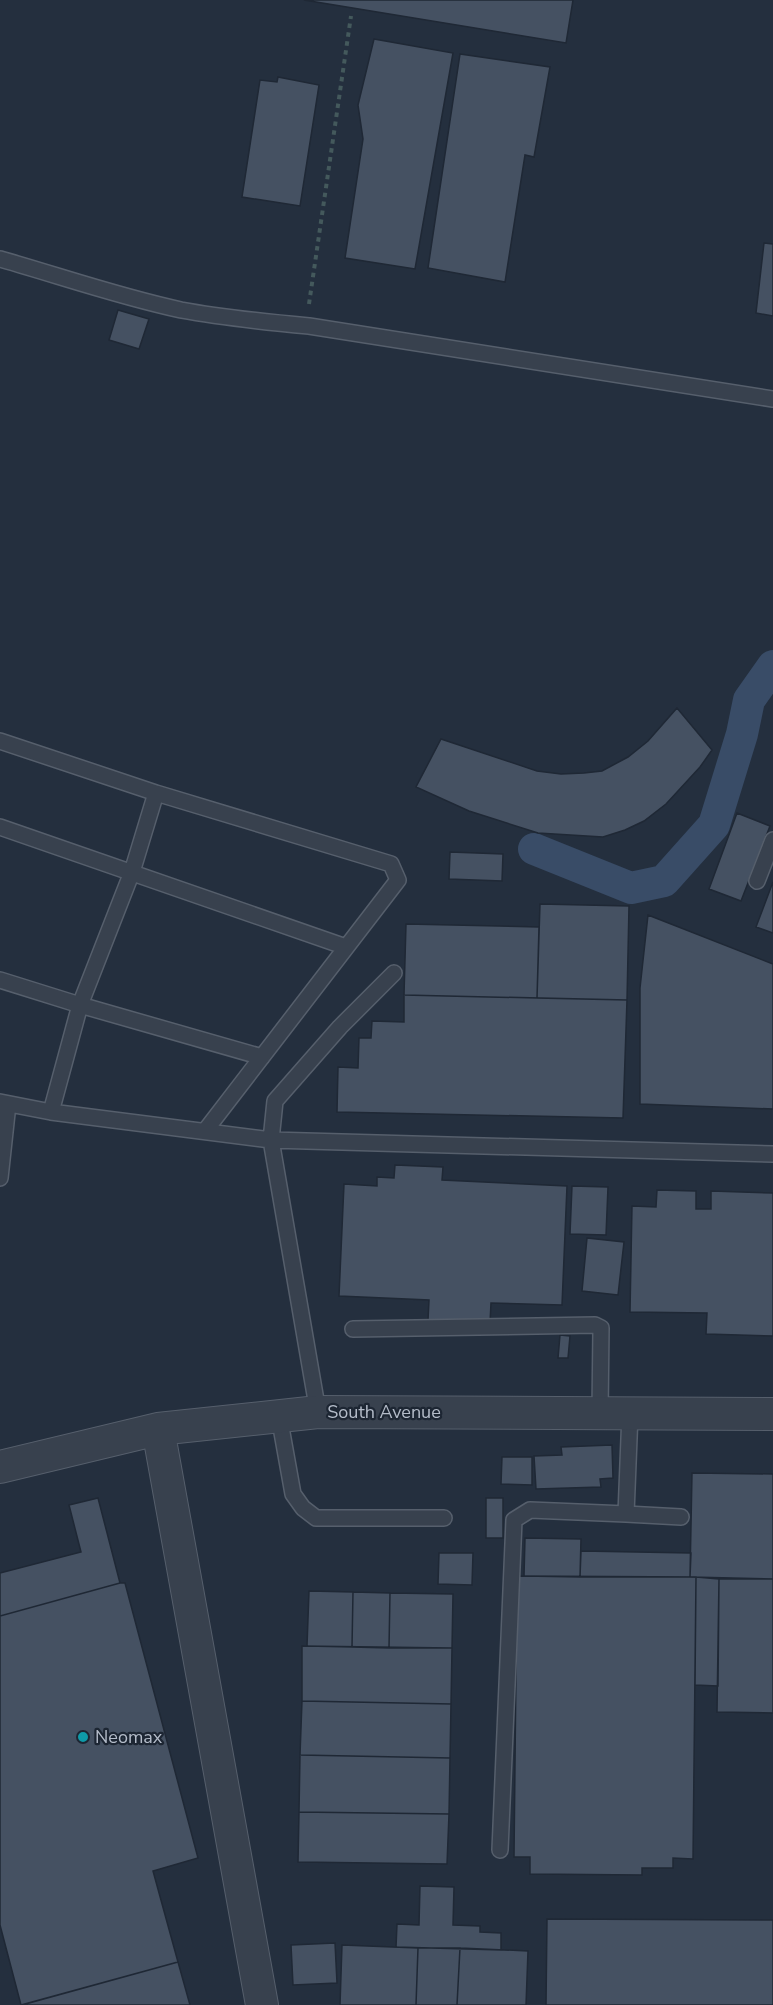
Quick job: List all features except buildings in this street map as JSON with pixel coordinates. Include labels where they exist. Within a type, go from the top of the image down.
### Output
[{"type":"street","name":"South Avenue","points":[[0,1467],[158,1430],[318,1412],[773,1414]]},
{"type":"street","points":[[158,1430],[262,2005]]},
{"type":"lane","points":[[0,259],[183,310],[250,321],[309,326],[773,399]]},
{"type":"lane","points":[[0,741],[156,793],[391,864],[398,880],[205,1131]]},
{"type":"lane","points":[[51,1112],[80,1005],[132,872],[156,793]]},
{"type":"lane","points":[[0,827],[346,947]]},
{"type":"lane","points":[[757,880],[773,840]]},
{"type":"lane","points":[[318,1412],[271,1140],[275,1101],[340,1027],[394,973]]},
{"type":"lane","points":[[0,980],[262,1057]]},
{"type":"lane","points":[[0,1178],[4,1103],[51,1112],[271,1140],[773,1154]]},
{"type":"lane","points":[[353,1329],[595,1325],[601,1328],[615,1413],[626,1514]]},
{"type":"lane","points":[[279,1416],[293,1494],[303,1508],[316,1518],[444,1518]]},
{"type":"lane","points":[[500,1850],[514,1520],[530,1510],[681,1517]]},
{"type":"path","points":[[308,308],[351,16]]},
{"type":"waterway","points":[[534,849],[631,888],[664,881],[714,825],[742,734],[749,700],[773,666]]},
{"type":"place","name":"Neomax","points":[[83,1737]]}]
